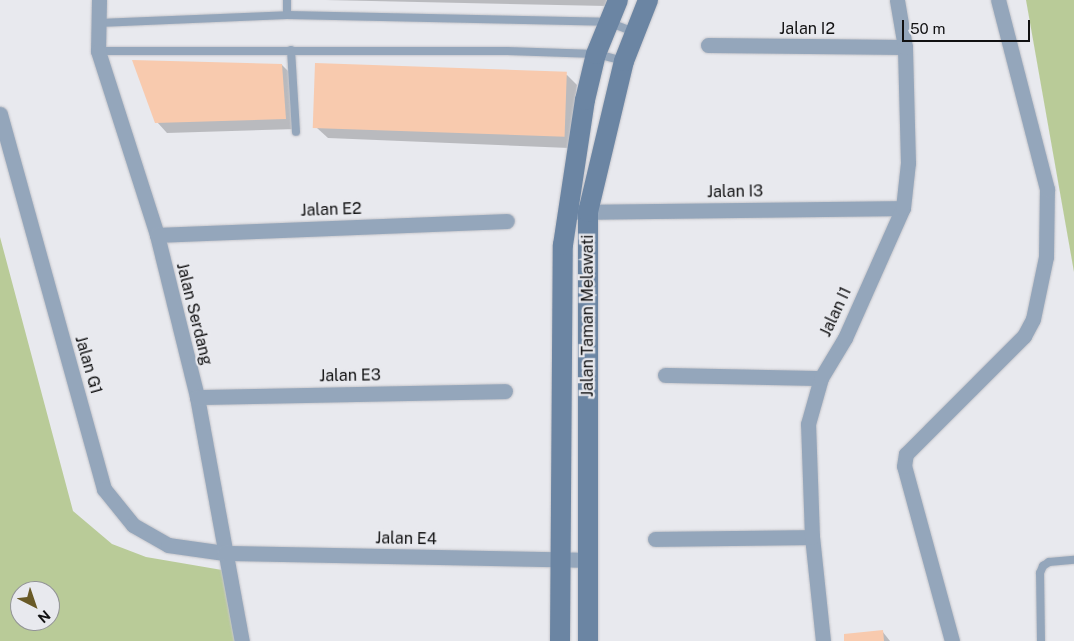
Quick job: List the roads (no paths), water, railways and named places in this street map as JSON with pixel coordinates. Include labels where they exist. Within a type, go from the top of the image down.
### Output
[{"type":"main road","name":"Jalan Taman Melawati","points":[[560,641],[559,560],[563,245],[567,212],[596,54],[618,0]]},
{"type":"main road","name":"Jalan Taman Melawati","points":[[588,641],[588,212],[624,61],[648,0]]},
{"type":"street","name":"Jalan Serdang","points":[[99,0],[98,51],[157,235],[197,396],[224,553],[242,641]]},
{"type":"street","name":"Jalan I1","points":[[823,641],[812,537],[808,424],[821,378],[844,338],[903,208],[908,163],[905,47],[897,0]]},
{"type":"street","points":[[952,641],[904,466],[906,454],[1024,336],[1035,312],[1046,257],[1046,189],[998,0]]},
{"type":"street","name":"Jalan I2","points":[[708,45],[905,47]]},
{"type":"street","name":"Jalan G1","points":[[0,114],[104,489],[133,525],[168,545],[224,553]]},
{"type":"street","name":"Jalan I3","points":[[567,212],[903,208]]},
{"type":"street","name":"Jalan E2","points":[[157,235],[507,221]]},
{"type":"street","points":[[666,375],[821,378]]},
{"type":"street","name":"Jalan E3","points":[[197,396],[505,391]]},
{"type":"street","points":[[655,539],[812,537]]},
{"type":"street","name":"Jalan E4","points":[[224,553],[587,560]]},
{"type":"lane","points":[[287,0],[287,15]]},
{"type":"lane","points":[[99,23],[287,15],[608,22],[634,32]]},
{"type":"lane","points":[[291,50],[296,132]]},
{"type":"lane","points":[[98,51],[507,51],[596,54],[624,61]]},
{"type":"lane","points":[[1041,641],[1040,574],[1043,566],[1049,562],[1074,560]]}]
